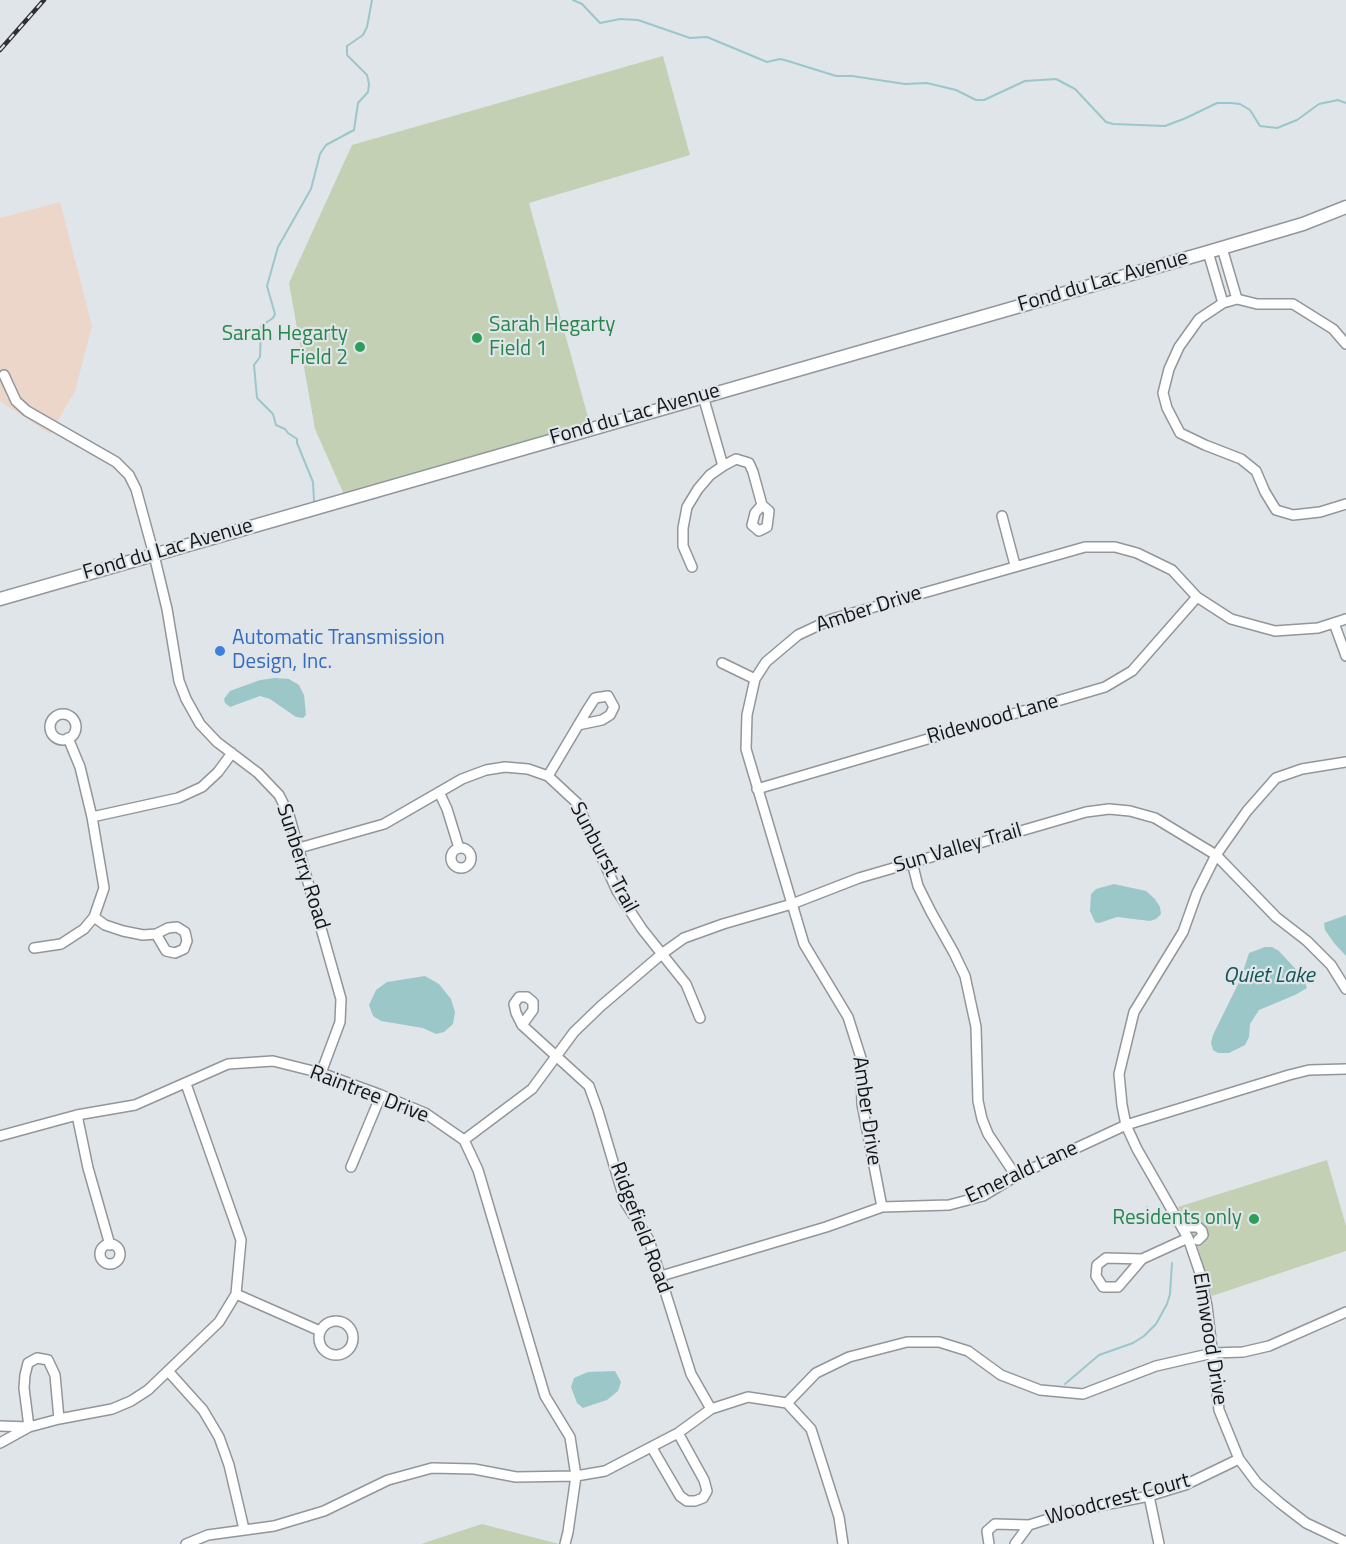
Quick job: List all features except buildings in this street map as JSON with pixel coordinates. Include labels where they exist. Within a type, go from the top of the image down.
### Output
[{"type":"main road","name":"Fond du Lac Avenue","points":[[1271,232],[1346,198]]},
{"type":"main road","name":"Fond du Lac Avenue","points":[[0,599],[1222,248],[1310,222],[1346,207]]},
{"type":"street","points":[[1222,248],[1237,299]]},
{"type":"street","points":[[1208,252],[1223,303]]},
{"type":"street","points":[[1346,344],[1333,329],[1293,304],[1257,304],[1237,299],[1223,303],[1199,319],[1179,347],[1169,369],[1164,393],[1167,408],[1180,433],[1241,459],[1256,471],[1276,510],[1293,515],[1320,512],[1346,504]]},
{"type":"street","name":"Sunberry Road","points":[[4,375],[16,401],[27,411],[123,468],[136,489],[167,609],[179,681],[186,699],[200,724],[217,742],[258,773],[279,795],[289,814],[341,999],[340,1022],[321,1073]]},
{"type":"street","points":[[703,396],[723,466]]},
{"type":"street","points":[[692,567],[683,546],[683,528],[687,507],[710,475],[736,459],[749,463],[762,505]]},
{"type":"street","points":[[1002,516],[1015,565]]},
{"type":"street","name":"Amber Drive","points":[[882,1208],[862,1104],[861,1058],[848,1017],[804,944],[746,749],[747,715],[755,679],[766,662],[798,635],[832,619],[1015,565],[1085,547],[1115,547],[1137,553],[1172,570],[1197,597],[1231,619],[1275,632],[1318,628],[1346,619]]},
{"type":"street","name":"Ridewood Lane","points":[[757,789],[1105,687],[1132,671],[1197,597]]},
{"type":"street","points":[[1334,622],[1346,656]]},
{"type":"street","points":[[722,663],[755,679]]},
{"type":"street","points":[[548,776],[578,725]]},
{"type":"street","points":[[34,948],[61,944],[84,929],[94,917],[104,888],[92,817],[80,767],[68,738]]},
{"type":"street","points":[[92,817],[178,798],[202,787],[218,772],[232,753]]},
{"type":"street","name":"Elmwood Drive","points":[[1346,762],[1302,769],[1276,778],[1247,811],[1216,855],[1197,894],[1183,932],[1134,1012],[1119,1074],[1126,1125],[1137,1149],[1188,1238],[1200,1273],[1207,1306],[1219,1410],[1239,1459],[1257,1483],[1288,1510],[1306,1523],[1346,1542]]},
{"type":"street","name":"Sunburst Trail","points":[[299,848],[384,824],[462,779],[478,773],[505,767],[528,769],[548,776],[577,803],[617,891],[642,929],[686,984],[700,1018]]},
{"type":"street","points":[[439,792],[447,809],[459,848]]},
{"type":"street","name":"Sun Valley Trail","points":[[464,1140],[532,1089],[574,1032],[663,953],[684,938],[792,904],[859,878],[1086,812],[1109,809],[1130,811],[1155,818],[1216,855],[1268,910],[1307,941],[1330,964],[1346,989]]},
{"type":"street","points":[[912,862],[922,894],[965,976],[976,1027],[978,1101],[982,1119],[988,1134],[1016,1176]]},
{"type":"street","points":[[94,917],[105,925],[123,932],[156,934]]},
{"type":"street","name":"Ridgefield Road","points":[[522,1025],[589,1086],[625,1202],[649,1240],[691,1374],[711,1409]]},
{"type":"street","name":"Raintree Drive","points":[[0,1136],[77,1115],[135,1105],[228,1064],[273,1061],[321,1073],[425,1113],[464,1140]]},
{"type":"street","name":"Emerald Lane","points":[[661,1276],[882,1208],[949,1205],[983,1196],[1016,1176],[1126,1125],[1289,1075],[1309,1071],[1346,1069]]},
{"type":"street","points":[[0,1443],[29,1427],[112,1409],[131,1401],[148,1390],[219,1322],[236,1294],[241,1240],[186,1084]]},
{"type":"street","points":[[351,1167],[381,1095]]},
{"type":"street","points":[[77,1115],[88,1168],[110,1245]]},
{"type":"street","points":[[464,1140],[478,1170],[545,1396],[570,1437],[576,1476],[565,1544]]},
{"type":"street","points":[[1191,1227],[1198,1227],[1202,1231],[1203,1235],[1198,1240]]},
{"type":"street","points":[[1142,1259],[1106,1258],[1097,1265],[1096,1275],[1103,1287],[1118,1287],[1142,1259],[1188,1238]]},
{"type":"street","points":[[236,1294],[320,1331]]},
{"type":"street","points":[[787,1403],[816,1373],[849,1358],[907,1342],[939,1342],[968,1351],[1001,1375],[1040,1390],[1083,1394],[1156,1366],[1213,1353],[1243,1352],[1269,1346],[1346,1312]]},
{"type":"street","points":[[29,1427],[24,1388],[25,1375],[28,1363],[37,1358],[48,1360],[55,1375],[59,1419]]},
{"type":"street","points":[[168,1371],[203,1410],[219,1437],[229,1465],[244,1529]]},
{"type":"street","points":[[186,1544],[208,1535],[274,1526],[324,1511],[388,1480],[432,1468],[474,1469],[516,1477],[576,1476],[605,1471],[678,1433],[711,1409],[748,1397],[787,1403],[811,1429],[839,1517],[843,1544]]},
{"type":"street","points":[[0,1426],[29,1427]]},
{"type":"street","points":[[652,1448],[680,1496],[687,1501],[695,1502],[703,1498],[706,1491],[704,1480],[678,1433]]},
{"type":"street","name":"Woodcrest Court","points":[[989,1544],[987,1531],[995,1524],[1029,1525],[1074,1511],[1149,1496],[1185,1485],[1239,1459]]},
{"type":"street","points":[[1149,1496],[1159,1544]]},
{"type":"street","name":"Woodcrest Court","points":[[1015,1544],[1029,1525]]},
{"type":"shaded area","points":[[60,202],[92,326],[75,391],[50,434],[0,401],[0,218]]},
{"type":"green space","points":[[663,56],[690,155],[529,203],[591,428],[346,499],[315,429],[289,283],[352,145]]},
{"type":"green space","points":[[1327,1160],[1346,1226],[1346,1251],[1212,1296],[1197,1244],[1178,1207]]},
{"type":"green space","points":[[482,1524],[559,1544],[421,1544]]},
{"type":"water","points":[[289,679],[299,685],[304,695],[306,715],[303,718],[296,717],[270,699],[260,696],[230,707],[225,703],[224,699],[230,691],[260,680]]},
{"type":"water","points":[[1114,884],[1146,891],[1155,899],[1161,914],[1150,921],[1117,917],[1099,923],[1095,922],[1090,911],[1091,894],[1096,889]]},
{"type":"water","points":[[1346,915],[1346,956],[1325,930],[1324,923]]},
{"type":"water","name":"Quiet Lake","points":[[1272,947],[1279,951],[1303,977],[1307,988],[1259,1010],[1250,1024],[1249,1037],[1245,1045],[1229,1053],[1218,1053],[1213,1050],[1211,1043],[1213,1035],[1241,978],[1249,953]]},
{"type":"water","points":[[425,976],[439,984],[451,999],[455,1012],[453,1024],[444,1032],[436,1034],[423,1028],[381,1021],[373,1016],[369,1005],[376,990],[387,982]]},
{"type":"water","points":[[615,1371],[621,1382],[618,1391],[607,1400],[583,1408],[577,1403],[571,1387],[574,1378],[588,1372]]},
{"type":"waterway","points":[[314,501],[313,482],[297,439],[276,425],[273,414],[257,398],[254,365],[260,357],[261,326],[275,314],[267,286],[278,247],[311,189],[320,154],[326,145],[354,130],[358,103],[368,92],[367,75],[347,55],[347,46],[363,35],[367,27],[372,0]]},
{"type":"waterway","points":[[573,0],[582,4],[600,23],[620,19],[638,20],[690,38],[707,37],[767,62],[780,59],[836,76],[852,76],[905,84],[927,83],[956,90],[976,100],[984,100],[1025,81],[1056,79],[1075,89],[1106,122],[1113,124],[1165,126],[1217,103],[1231,103],[1240,104],[1250,110],[1260,126],[1277,128],[1297,120],[1319,104],[1338,100],[1346,103]]},
{"type":"waterway","points":[[1147,1207],[1151,1216]]},
{"type":"waterway","points":[[1065,1384],[1099,1355],[1133,1343],[1156,1324],[1170,1294],[1172,1263]]},
{"type":"railway","points":[[0,50],[44,0]]},
{"type":"place","name":"Sarah Hegarty Field 1","points":[[477,338]]},
{"type":"place","name":"Sarah Hegarty Field 2","points":[[360,347]]},
{"type":"place","name":"Automatic Transmission Design, Inc.","points":[[220,651]]},
{"type":"place","name":"Residents only","points":[[1254,1219]]}]
